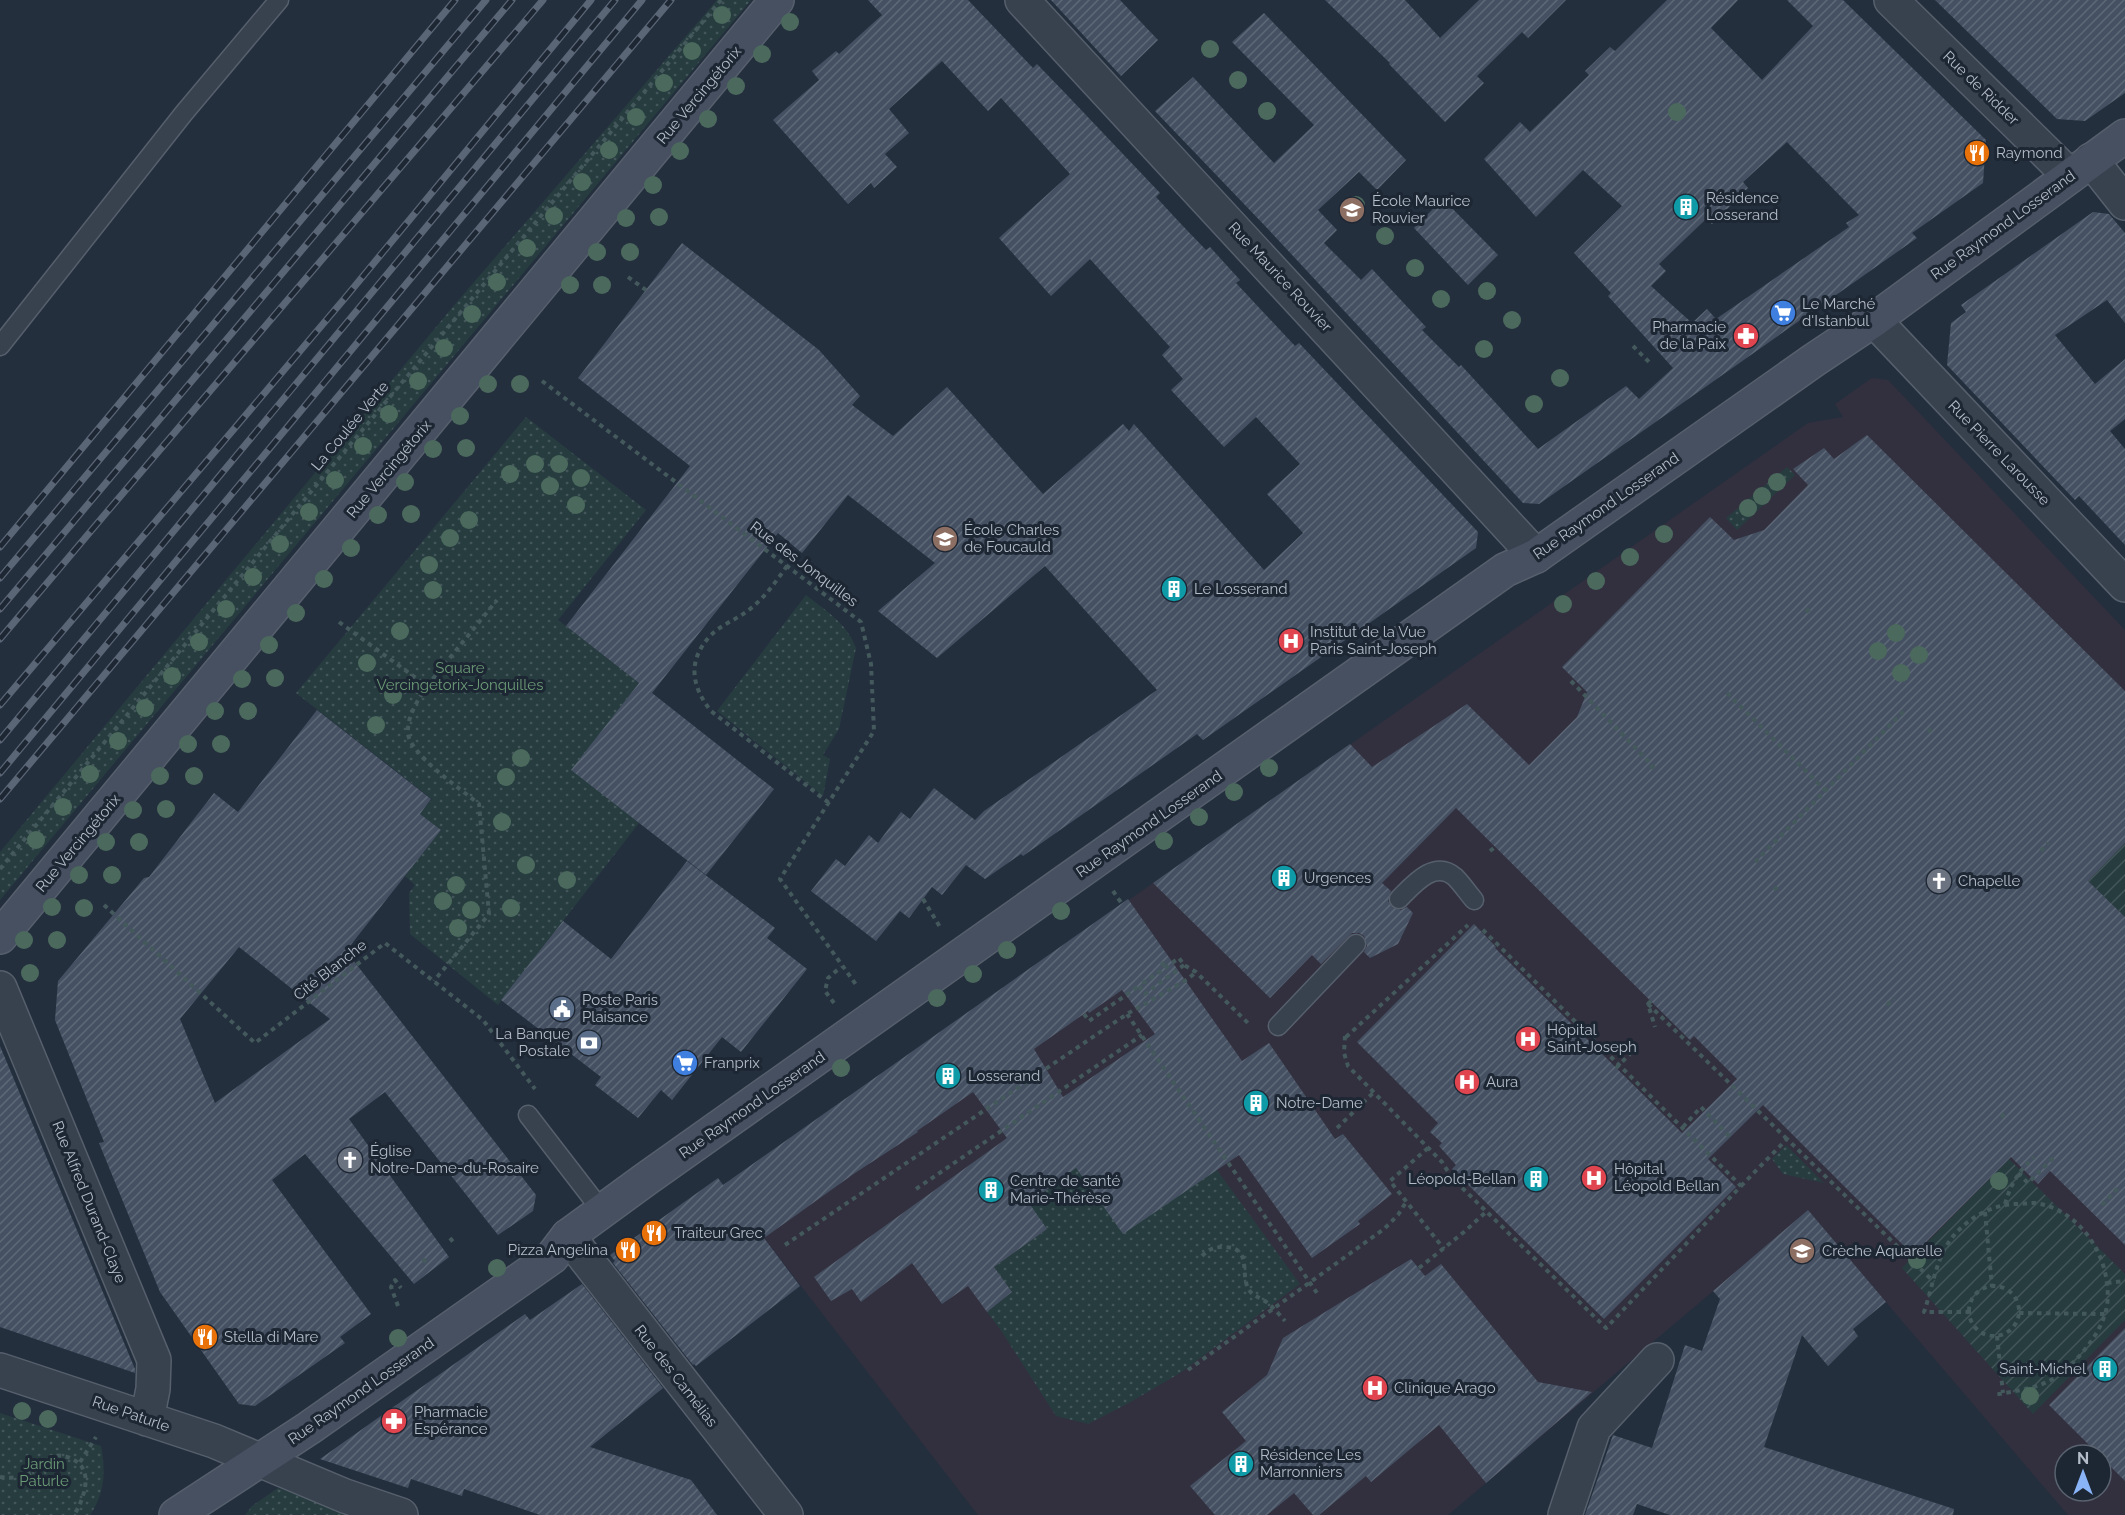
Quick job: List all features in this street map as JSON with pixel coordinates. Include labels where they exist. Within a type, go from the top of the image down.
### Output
[{"type":"street","name":"Rue Vercingétorix","points":[[0,937],[777,0]]},
{"type":"street","name":"Rue Maurice Rouvier","points":[[1022,0],[1536,556]]},
{"type":"street","name":"Rue de Ridder","points":[[1891,0],[2080,168],[2125,203]]},
{"type":"street","name":"Rue Raymond Losserand","points":[[176,1515],[261,1461],[552,1257],[568,1236],[602,1211],[1505,570],[1536,556],[1874,320],[2125,136]]},
{"type":"street","name":"Rue Pierre Larousse","points":[[1874,320],[2125,585]]},
{"type":"street","name":"Rue Alfred Durand-Claye","points":[[0,988],[154,1360],[153,1389],[147,1419]]},
{"type":"street","name":"Rue des Camélias","points":[[568,1236],[786,1515]]},
{"type":"street","points":[[1565,1515],[1594,1428],[1656,1360]]},
{"type":"street","name":"Rue Paturle","points":[[0,1370],[214,1441],[345,1496],[401,1515]]},
{"type":"lane","points":[[0,346],[184,113],[279,0]]},
{"type":"lane","points":[[1399,899],[1417,881],[1433,871],[1441,871],[1455,878],[1473,900]]},
{"type":"lane","points":[[1278,1026],[1356,944]]},
{"type":"lane","points":[[528,1115],[602,1211]]},
{"type":"path","name":"La Coulée Verte","points":[[0,869],[326,473],[722,0]]},
{"type":"path","points":[[628,277],[646,290]]},
{"type":"path","points":[[1633,346],[1652,364]]},
{"type":"path","name":"Rue des Jonquilles","points":[[542,381],[861,622],[871,664],[874,731],[780,879],[857,987]]},
{"type":"path","points":[[787,566],[763,597],[746,612],[711,635],[700,650],[695,664],[694,681],[700,697],[711,711],[829,803]]},
{"type":"path","points":[[434,981],[489,914],[479,804],[416,753],[408,734],[411,712],[427,686],[497,600]]},
{"type":"path","points":[[1806,612],[1813,606]]},
{"type":"path","points":[[339,622],[427,686]]},
{"type":"path","points":[[1571,681],[1653,766],[1650,769]]},
{"type":"path","points":[[1727,693],[1825,790]]},
{"type":"path","points":[[1755,862],[1905,710]]},
{"type":"path","points":[[1928,732],[1933,728]]},
{"type":"path","points":[[2041,851],[2048,843]]},
{"type":"path","points":[[1490,851],[1495,847]]},
{"type":"path","points":[[1774,890],[1779,885]]},
{"type":"path","points":[[1113,891],[1122,904]]},
{"type":"path","points":[[923,899],[941,928]]},
{"type":"path","name":"Cité Blanche","points":[[104,905],[255,1043],[385,943],[483,1020],[538,1093]]},
{"type":"path","points":[[1741,1186],[1473,920],[1345,1037],[1344,1053],[1348,1066],[1442,1162],[1452,1178],[1606,1328],[1787,1139]]},
{"type":"path","points":[[1084,1014],[1089,1022],[1179,958],[1254,1030]]},
{"type":"path","points":[[1162,962],[1165,968]]},
{"type":"path","points":[[1139,986],[1145,994],[1184,965]]},
{"type":"path","points":[[834,1003],[825,991],[828,978],[841,967]]},
{"type":"path","points":[[785,1245],[1127,1014],[1188,979],[1196,972]]},
{"type":"path","points":[[1887,1005],[1894,998]]},
{"type":"path","points":[[1655,1027],[1649,1003],[1934,1282]]},
{"type":"path","points":[[1127,1014],[1311,1281],[1319,1296]]},
{"type":"path","points":[[916,1188],[1142,1035]]},
{"type":"path","points":[[1618,1066],[1630,1054]]},
{"type":"path","points":[[1337,1128],[1373,1093]]},
{"type":"path","points":[[1683,1127],[1701,1107],[1731,1138]]},
{"type":"path","points":[[2001,1118],[2007,1111]]},
{"type":"path","points":[[1428,1148],[1390,1181],[1444,1249]]},
{"type":"path","points":[[2005,1204],[2010,1186],[2018,1173],[2034,1156]]},
{"type":"path","points":[[2018,1173],[2028,1183],[2054,1157]]},
{"type":"path","points":[[2102,1205],[2118,1188]]},
{"type":"path","points":[[1188,1370],[1384,1229],[1398,1215],[1406,1202]]},
{"type":"path","points":[[1970,1312],[1924,1312],[1936,1271],[1951,1239],[1975,1217],[1985,1212],[2005,1204],[2036,1203],[2074,1221],[2085,1231],[2099,1252],[2107,1283],[2105,1314],[2094,1335],[2078,1357],[2057,1376],[2014,1392],[1994,1395]]},
{"type":"path","points":[[1419,1268],[1486,1212]]},
{"type":"path","points":[[1985,1212],[1992,1287]]},
{"type":"path","points":[[450,1238],[454,1243]]},
{"type":"path","points":[[1202,1256],[1218,1246],[1228,1246],[1239,1251],[1244,1258],[1246,1284],[1250,1291],[1273,1308],[1285,1321]]},
{"type":"path","points":[[423,1259],[427,1264]]},
{"type":"path","points":[[398,1306],[391,1287],[395,1280],[401,1288]]},
{"type":"path","points":[[2107,1283],[2125,1281]]},
{"type":"path","points":[[1992,1287],[2012,1294],[2019,1313],[2012,1329],[1997,1336],[1982,1333],[1971,1321],[1970,1312],[1973,1299],[1978,1293],[1992,1287]]},
{"type":"path","points":[[2019,1313],[2105,1314]]},
{"type":"path","points":[[1997,1336],[2003,1393]]},
{"type":"path","points":[[80,1462],[97,1435]]},
{"type":"path","points":[[0,1477],[11,1478],[27,1475],[52,1456],[67,1456],[80,1462],[85,1472],[85,1490],[81,1504],[74,1515]]},
{"type":"shaded area","name":"Hôpital Saint-Joseph","points":[[1872,378],[1888,380],[2125,630],[2125,1515],[2068,1515],[2058,1503],[2113,1503],[2113,1443],[2053,1443],[2053,1497],[1808,1211],[1448,1515],[978,1515],[723,1185],[1808,423],[1843,417],[1835,404]]},
{"type":"green space","points":[[717,0],[751,0],[0,900],[0,852],[456,303]]},
{"type":"green space","name":"Square Vercingetorix-Jonquilles","points":[[526,417],[646,510],[558,620],[639,683],[572,770],[639,823],[498,1005],[410,934],[409,893],[415,885],[405,876],[441,830],[420,814],[432,799],[296,693]]},
{"type":"green space","points":[[1787,467],[1795,475],[1737,530],[1726,518]]},
{"type":"green space","points":[[806,595],[841,624],[856,648],[839,729],[823,755],[830,759],[823,796],[717,711]]},
{"type":"green space","points":[[2125,843],[2125,917],[2088,881]]},
{"type":"green space","points":[[1786,1145],[1824,1183],[1783,1174],[1772,1159]]},
{"type":"green space","points":[[2009,1159],[2125,1274],[2125,1320],[2033,1414],[1902,1268]]},
{"type":"green space","points":[[1055,1164],[1217,1170],[1300,1284],[1180,1373],[1129,1403],[1088,1424],[1056,1416],[987,1312],[1012,1292],[994,1267],[1047,1229],[1028,1203],[1065,1177]]},
{"type":"green space","name":"Jardin Paturle","points":[[0,1413],[101,1446],[104,1464],[103,1482],[99,1499],[90,1515],[0,1515]]},
{"type":"green space","points":[[278,1488],[356,1515],[245,1515],[252,1506]]},
{"type":"building","points":[[868,0],[968,0],[1033,68],[1037,64],[1066,94],[1160,193],[1156,197],[1181,224],[1206,250],[1210,247],[1240,280],[1236,283],[1295,346],[1299,343],[1478,532],[1476,548],[1203,740],[1197,734],[1023,856],[1021,854],[985,879],[966,865],[942,895],[932,887],[909,918],[900,911],[876,941],[811,891],[836,859],[845,866],[869,835],[878,843],[901,812],[910,819],[934,788],[975,820],[984,811],[1157,690],[1045,566],[937,658],[878,611],[935,563],[848,495],[802,553],[778,533],[652,693],[774,789],[706,875],[571,770],[639,683],[566,626],[690,466],[578,378],[682,243],[819,350],[860,396],[852,405],[893,436],[947,387],[1043,494],[1123,424],[1129,431],[1134,424],[1264,570],[1303,533],[1267,494],[1300,464],[1256,417],[1224,447],[1171,390],[1183,379],[1162,355],[1170,347],[1090,259],[1051,296],[999,238],[1070,174],[1001,98],[988,111],[942,61],[889,109],[909,133],[885,154],[897,167],[874,188],[871,183],[848,204],[773,120],[819,80],[812,71],[836,51],[839,54],[882,15]]},
{"type":"building","points":[[1051,0],[1120,0],[1158,40],[1121,76]]},
{"type":"building","points":[[1325,0],[1405,0],[1440,38],[1479,0],[1566,0],[1528,38],[1522,32],[1477,76],[1484,83],[1445,122],[1390,63]]},
{"type":"building","points":[[1667,0],[1738,0],[1711,28],[1762,80],[1813,26],[1787,0],[1843,0],[1986,140],[1983,183],[1912,233],[1917,238],[1539,504],[1523,503],[1155,111],[1193,77],[1274,163],[1314,125],[1232,42],[1264,13],[1406,160],[1377,190],[1359,172],[1318,210],[1337,230],[1324,243],[1361,280],[1372,269],[1426,327],[1422,330],[1459,367],[1461,365],[1538,449],[1626,386],[1639,399],[1673,368],[1608,296],[1611,293],[1574,253],[1622,206],[1583,170],[1536,217],[1484,159],[1520,122],[1530,132],[1589,75],[1585,71],[1610,47],[1615,51]],"holes":[[[1787,142],[1859,215],[1846,223],[1849,227],[1716,319],[1707,309],[1692,323],[1651,286],[1666,271],[1659,264],[1706,219],[1712,224],[1748,188],[1743,182]]]},
{"type":"building","points":[[1935,0],[2125,0],[2125,93],[2085,121],[2057,119]]},
{"type":"building","points":[[1443,199],[1498,255],[1468,285],[1414,228]]},
{"type":"building","points":[[2093,212],[2109,214],[2125,233],[2125,323],[2107,300],[2055,335],[2095,384],[2125,359],[2125,419],[2110,431],[2125,449],[2125,545],[2079,496],[2075,500],[1947,365],[1951,323],[1966,312],[1961,305]]},
{"type":"building","points":[[1867,435],[2125,691],[2125,843],[2088,881],[2125,917],[2125,1245],[2050,1171],[2038,1184],[2011,1157],[1913,1255],[1763,1105],[1708,1159],[1736,1187],[1604,1319],[1452,1169],[1456,1165],[1439,1146],[1442,1143],[1430,1132],[1438,1123],[1357,1042],[1474,924],[1495,948],[1682,1133],[1737,1079],[1694,1036],[1690,1040],[1456,808],[1382,883],[1391,891],[1388,901],[1392,907],[1401,910],[1407,907],[1413,913],[1398,944],[1370,958],[1364,952],[1367,946],[1364,936],[1352,933],[1321,964],[1312,955],[1270,998],[1153,883],[1350,744],[1372,767],[1467,704],[1529,765],[1577,717],[1587,692],[1562,667],[1710,517],[1734,540],[1764,530],[1808,485],[1793,469],[1824,448],[1834,459]]},
{"type":"building","points":[[317,710],[431,799],[420,814],[441,830],[346,951],[536,1195],[533,1211],[498,1235],[385,1092],[349,1119],[449,1257],[414,1284],[305,1154],[272,1180],[371,1314],[340,1337],[345,1343],[255,1406],[239,1404],[160,1292],[99,1143],[104,1142],[55,1020],[58,981],[144,878],[149,877],[214,793],[238,812]],"holes":[[[239,947],[330,1019],[215,1103],[180,1019]]]},
{"type":"building","points":[[687,861],[775,928],[767,938],[807,969],[741,1052],[722,1037],[672,1100],[661,1090],[638,1118],[595,1085],[601,1077],[501,1000],[563,921],[611,959]]},
{"type":"building","points":[[1128,899],[1242,1061],[1269,1043],[1335,1139],[1343,1134],[1392,1194],[1358,1221],[1360,1224],[1312,1258],[1239,1155],[1123,1234],[1076,1168],[1029,1203],[1047,1229],[994,1267],[1012,1292],[987,1312],[968,1286],[942,1304],[912,1263],[861,1302],[852,1289],[831,1301],[814,1277],[1007,1138],[973,1092],[764,1238],[800,1286],[696,1366],[613,1263],[615,1261],[610,1255],[718,1178],[723,1185]],"holes":[[[1122,990],[1155,1034],[1063,1097],[1034,1049]]]},
{"type":"building","points":[[0,1046],[135,1369],[135,1373],[0,1327]]},
{"type":"building","points":[[1808,1210],[1886,1302],[1853,1329],[1858,1336],[1828,1366],[1802,1335],[1764,1447],[1954,1509],[1953,1515],[1670,1515],[1637,1504],[1633,1515],[1585,1515],[1613,1435],[1652,1448],[1685,1345],[1702,1351],[1720,1299],[1713,1291]]},
{"type":"building","name":"Clinique Arago","points":[[1411,1259],[1425,1276],[1441,1264],[1538,1382],[1592,1392],[1486,1483],[1439,1425],[1371,1482],[1366,1476],[1319,1515],[1313,1515],[1294,1493],[1267,1515],[1215,1515],[1190,1486],[1246,1441],[1222,1412],[1267,1375],[1283,1338]]},
{"type":"building","points":[[582,1284],[663,1388],[590,1447],[691,1480],[717,1515],[540,1515],[464,1489],[462,1496],[411,1479],[408,1488],[320,1459],[525,1314],[530,1320]]},
{"type":"building","name":"Saint-Michel","points":[[2125,1328],[2125,1481],[2113,1469],[2113,1443],[2087,1443],[2049,1405]]},
{"type":"railway","points":[[0,547],[455,0]]},
{"type":"railway","points":[[0,578],[486,0]]},
{"type":"railway","points":[[0,609],[512,0]]},
{"type":"railway","points":[[0,639],[543,0]]},
{"type":"railway","points":[[0,705],[345,298],[591,0]]},
{"type":"railway","points":[[0,740],[615,0]]},
{"type":"railway","points":[[0,773],[642,0]]},
{"type":"railway","points":[[0,799],[671,0]]},
{"type":"place","name":"Raymond","points":[[1977,153]]},
{"type":"place","name":"Résidence Losserand","points":[[1686,207]]},
{"type":"place","name":"École Maurice Rouvier","points":[[1352,210]]},
{"type":"place","name":"Le Marché d'Istanbul","points":[[1783,313]]},
{"type":"place","name":"Pharmacie de la Paix","points":[[1746,336]]},
{"type":"place","name":"École Charles de Foucauld","points":[[945,539]]},
{"type":"place","name":"Le Losserand","points":[[1174,589]]},
{"type":"place","name":"Institut de la Vue Paris Saint-Joseph","points":[[1291,641]]},
{"type":"place","name":"Urgences","points":[[1284,878]]},
{"type":"place","name":"Chapelle","points":[[1939,881]]},
{"type":"place","name":"Poste Paris Plaisance","points":[[562,1009]]},
{"type":"place","name":"Hôpital Saint-Joseph","points":[[1528,1039]]},
{"type":"place","name":"La Banque Postale","points":[[589,1043]]},
{"type":"place","name":"Franprix","points":[[685,1063]]},
{"type":"place","name":"Losserand","points":[[948,1076]]},
{"type":"place","name":"Aura","points":[[1467,1082]]},
{"type":"place","name":"Notre-Dame","points":[[1256,1103]]},
{"type":"place","name":"Église Notre-Dame-du-Rosaire","points":[[350,1160]]},
{"type":"place","name":"Hôpital Léopold Bellan","points":[[1594,1178]]},
{"type":"place","name":"Léopold-Bellan","points":[[1536,1179]]},
{"type":"place","name":"Centre de santé Marie-Thérèse","points":[[991,1190]]},
{"type":"place","name":"Traiteur Grec","points":[[654,1233]]},
{"type":"place","name":"Pizza Angelina","points":[[628,1250]]},
{"type":"place","name":"Crèche Aquarelle","points":[[1802,1251]]},
{"type":"place","name":"Stella di Mare","points":[[205,1337]]},
{"type":"place","name":"Saint-Michel","points":[[2105,1369]]},
{"type":"place","name":"Clinique Arago","points":[[1375,1388]]},
{"type":"place","name":"Pharmacie Espérance","points":[[394,1421]]},
{"type":"place","name":"Résidence Les Marronniers","points":[[1241,1464]]}]
